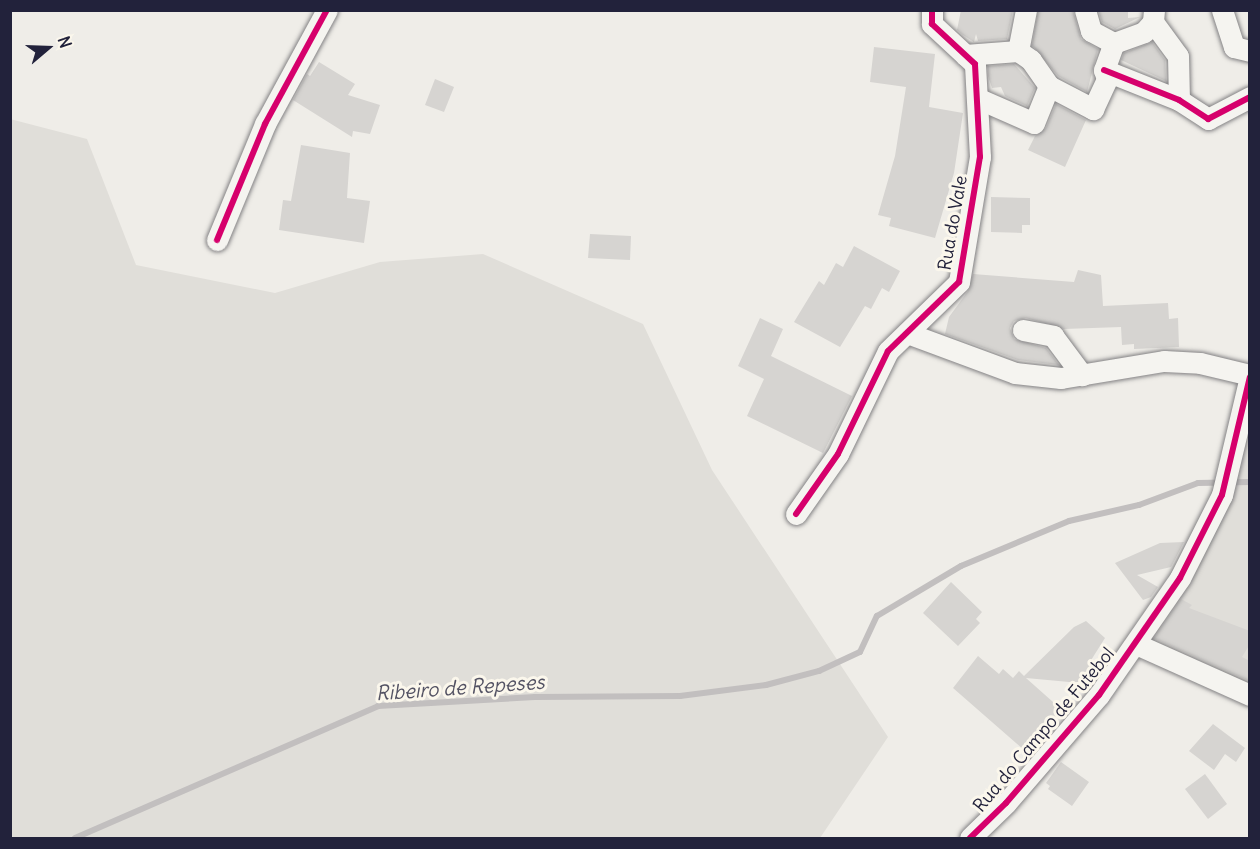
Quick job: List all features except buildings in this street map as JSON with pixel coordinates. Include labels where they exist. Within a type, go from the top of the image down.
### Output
[{"type":"street","points":[[217,240],[265,124],[327,10]]},
{"type":"street","name":"Rua do Vale","points":[[796,514],[838,454],[888,351],[959,282],[980,156],[975,64],[932,24],[932,10]]},
{"type":"street","points":[[1018,51],[1026,10]]},
{"type":"street","points":[[1085,10],[1092,31],[1114,43],[1144,32],[1153,16],[1178,56],[1179,100]]},
{"type":"street","points":[[1222,10],[1234,47],[1250,51]]},
{"type":"street","points":[[965,55],[1018,51],[1031,60],[1049,86],[1093,109],[1107,79],[1104,70],[1114,43]]},
{"type":"street","points":[[1104,70],[1179,100],[1208,119],[1250,97]]},
{"type":"street","points":[[977,98],[1034,123],[1049,86]]},
{"type":"street","points":[[1023,330],[1053,336],[1082,375]]},
{"type":"street","points":[[907,333],[1015,373],[1061,378],[1164,361],[1200,363],[1250,376]]},
{"type":"street","name":"Rua do Campo de Futebol","points":[[970,838],[1079,717],[1136,644],[1186,568],[1222,495],[1250,376]]},
{"type":"street","points":[[1136,644],[1250,695]]},
{"type":"shaded area","points":[[10,119],[87,139],[136,265],[275,293],[380,262],[483,254],[643,324],[712,470],[888,737],[820,838],[11,838]]},
{"type":"shaded area","points":[[1249,387],[1249,695],[1136,644],[1204,536]]},
{"type":"waterway","name":"Ribeiro de Repeses","points":[[75,838],[378,706],[535,697],[680,696],[766,685],[819,671],[860,652],[877,616],[961,566],[1069,521],[1139,505],[1198,483],[1250,482]]},
{"type":"cycle path","points":[[217,240],[265,124],[327,10]]},
{"type":"cycle path","points":[[796,514],[838,454],[888,351],[959,282],[980,157],[975,64],[932,24],[932,10]]},
{"type":"cycle path","points":[[1104,70],[1179,100],[1208,119],[1250,97]]},
{"type":"cycle path","points":[[970,838],[1006,803],[1099,695],[1180,578],[1222,495],[1250,377]]}]
